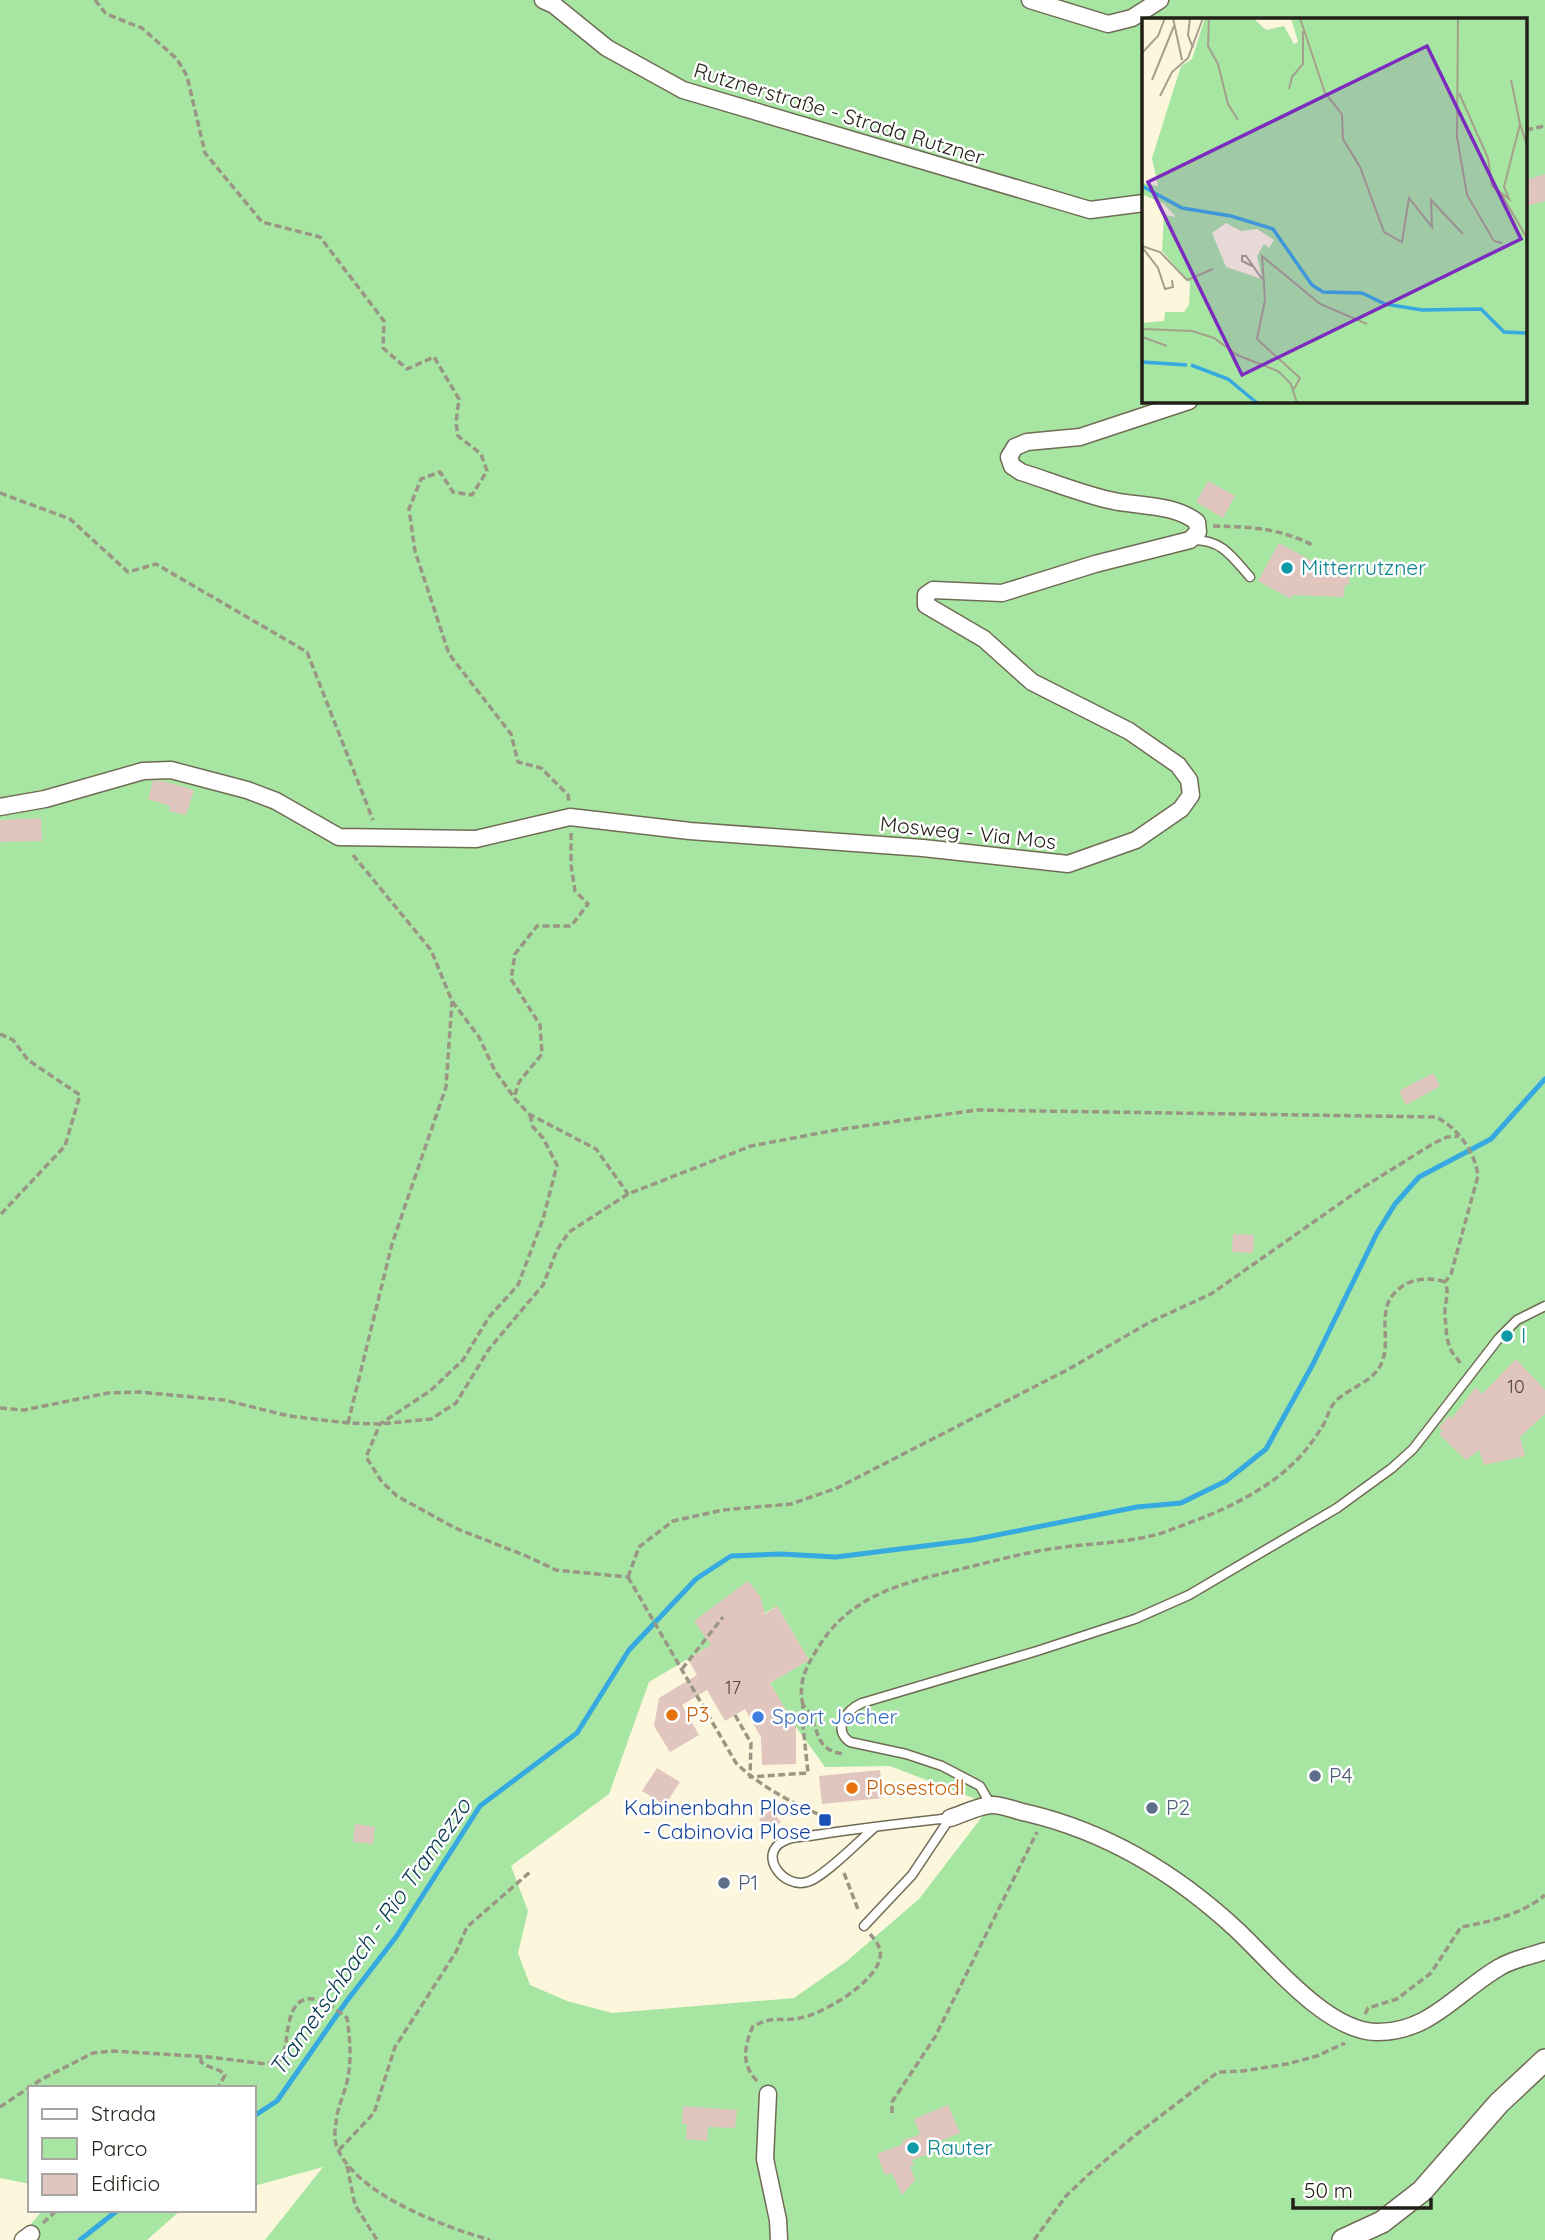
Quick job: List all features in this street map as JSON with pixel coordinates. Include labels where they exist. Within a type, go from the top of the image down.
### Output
[{"type":"street","name":"Rutznerstraße - Strada Rutzner","points":[[543,0],[554,5],[607,48],[682,90],[1090,210],[1142,203]]},
{"type":"street","points":[[1030,0],[1108,24],[1132,18],[1160,0]]},
{"type":"street","points":[[1186,402],[1080,437],[1027,442],[1015,447],[1009,457],[1012,467],[1021,472],[1110,500],[1187,514],[1197,522],[1194,533]]},
{"type":"street","name":"Mosweg - Via Mos","points":[[0,807],[45,799],[143,771],[171,770],[236,786],[276,801],[339,837],[476,839],[570,817],[690,831],[923,848],[1068,864],[1136,840],[1181,809],[1191,794],[1189,780],[1178,765],[1129,731],[1032,682],[984,639],[926,605],[926,595],[933,590],[1002,593],[1194,533]]},
{"type":"street","points":[[950,1818],[991,1805],[1045,1817],[1131,1851],[1183,1884],[1236,1929],[1315,2005],[1340,2023],[1358,2029],[1376,2032],[1405,2029],[1441,2012],[1501,1966],[1545,1951]]},
{"type":"street","points":[[1343,2240],[1382,2222],[1422,2191],[1499,2103],[1545,2060]]},
{"type":"street","points":[[768,2094],[765,2159],[778,2220],[779,2240]]},
{"type":"lane","points":[[1194,533],[1222,546],[1250,577]]},
{"type":"lane","points":[[991,1805],[980,1786],[942,1766],[906,1754],[859,1745],[844,1738],[842,1724],[852,1707],[1135,1619],[1189,1595],[1371,1485],[1413,1449],[1499,1338],[1517,1320],[1545,1306]]},
{"type":"lane","points":[[874,1828],[807,1882],[786,1879],[777,1873],[773,1866],[772,1857],[776,1847],[785,1840],[842,1831],[950,1818]]},
{"type":"lane","points":[[864,1926],[912,1875],[950,1818]]},
{"type":"path","points":[[95,0],[106,14],[142,28],[177,59],[187,76],[205,153],[262,222],[320,237],[384,321],[383,348],[407,369],[434,356],[458,399],[458,436],[481,454],[487,471],[472,495],[453,492],[440,472],[421,479],[409,509],[415,551],[449,654],[511,734],[518,762],[541,768],[568,796],[575,891],[587,904],[571,926],[537,926],[515,954],[511,979],[540,1025],[542,1054],[519,1083],[514,1098]]},
{"type":"path","points":[[0,493],[70,519],[128,572],[156,564],[307,652],[381,839]]},
{"type":"path","points":[[1194,533],[1251,527],[1289,533],[1315,546]]},
{"type":"path","points":[[339,837],[431,950],[452,1001],[479,1037],[495,1071],[514,1098],[530,1114],[596,1149],[628,1194]]},
{"type":"path","points":[[348,1423],[392,1244],[446,1087],[452,1001]]},
{"type":"path","points":[[0,1034],[13,1040],[28,1059],[80,1095],[65,1146],[0,1215]]},
{"type":"path","points":[[0,1408],[24,1410],[108,1393],[140,1392],[224,1400],[289,1416],[348,1423],[380,1424],[431,1419],[456,1403],[489,1349],[543,1285],[556,1250],[569,1232],[628,1194],[751,1146],[836,1130],[975,1110],[1436,1117],[1449,1124],[1459,1136],[1476,1162],[1478,1176],[1451,1274],[1445,1282]]},
{"type":"path","points":[[530,1114],[533,1127],[543,1138],[557,1165],[543,1219],[518,1285],[489,1317],[463,1360],[430,1391],[380,1424],[366,1457],[382,1482],[397,1496],[455,1528],[556,1570],[628,1577]]},
{"type":"path","points":[[628,1577],[639,1548],[673,1521],[723,1510],[791,1504],[837,1489],[1069,1369],[1150,1322],[1211,1294],[1362,1188],[1434,1143],[1447,1137],[1459,1136]]},
{"type":"path","points":[[750,1777],[808,1773],[800,1684],[804,1672],[819,1645],[840,1620],[879,1592],[1002,1559],[1056,1548],[1115,1542],[1161,1533],[1222,1510],[1272,1481],[1303,1453],[1322,1427],[1333,1404],[1370,1377],[1381,1365],[1385,1355],[1385,1313],[1399,1288],[1426,1279],[1445,1282]]},
{"type":"path","points":[[1445,1282],[1448,1288],[1444,1311],[1449,1346],[1459,1358]]},
{"type":"path","points":[[628,1577],[736,1763],[750,1777],[795,1804],[833,1821],[842,1831]]},
{"type":"path","points":[[682,1669],[723,1618]]},
{"type":"path","points":[[803,1705],[811,1713],[819,1739],[829,1750],[853,1754],[859,1745]]},
{"type":"path","points":[[735,1715],[751,1743],[750,1777]]},
{"type":"path","points":[[892,2113],[892,2102],[935,2036],[1045,1817]]},
{"type":"path","points":[[768,2094],[747,2071],[744,2046],[753,2026],[769,2018],[801,2018],[848,1997],[874,1973],[881,1957],[879,1945],[864,1926],[838,1859]]},
{"type":"path","points":[[339,2150],[373,2113],[395,2048],[456,1952],[467,1927],[530,1872]]},
{"type":"path","points":[[1034,2240],[1066,2196],[1088,2175],[1218,2072],[1287,2064],[1317,2056],[1349,2041],[1358,2029],[1367,2008],[1397,2000],[1431,1973],[1461,1927],[1491,1922],[1537,1902],[1545,1895]]},
{"type":"path","points":[[32,2086],[93,2053],[113,2051],[209,2057],[266,2064],[281,2060],[288,2044],[288,2025],[292,2010],[299,2003],[319,1998],[347,2018],[351,2046],[348,2081],[336,2118],[335,2143],[346,2164],[355,2205],[377,2240]]},
{"type":"path","points":[[201,2058],[206,2066],[220,2070],[225,2076],[219,2086]]},
{"type":"path","points":[[0,2107],[28,2088]]},
{"type":"path","points":[[346,2164],[374,2188],[420,2216],[457,2231],[490,2240]]},
{"type":"green space","points":[[0,0],[1545,0],[1545,2240],[265,2240],[323,2167],[256,2185],[256,2086],[28,2086],[28,2184],[0,2178]],"holes":[[[777,1606],[809,1660],[770,1683],[796,1727],[825,1767],[890,1766],[991,1805],[919,1899],[847,1961],[794,1998],[612,2013],[567,2001],[530,1985],[518,1953],[528,1911],[511,1866],[609,1794],[649,1682]]]},
{"type":"green space","points":[[41,2212],[179,2212],[147,2240],[17,2240]]},
{"type":"building","points":[[1545,174],[1545,201],[1528,205],[1528,179]]},
{"type":"building","points":[[1208,481],[1235,496],[1223,518],[1196,502]]},
{"type":"building","points":[[1279,543],[1325,568],[1349,569],[1349,585],[1345,585],[1344,597],[1293,595],[1291,599],[1258,581]]},
{"type":"building","points":[[153,781],[163,781],[194,790],[186,815],[169,811],[170,806],[148,799]]},
{"type":"building","points":[[41,818],[42,841],[0,842],[0,820]]},
{"type":"building","points":[[1433,1073],[1440,1086],[1406,1105],[1399,1091]]},
{"type":"building","points":[[1233,1234],[1254,1235],[1253,1253],[1232,1252]]},
{"type":"building","points":[[1516,1359],[1545,1390],[1545,1414],[1520,1437],[1525,1456],[1484,1465],[1479,1450],[1466,1460],[1439,1434],[1442,1431],[1439,1427],[1449,1416],[1452,1418],[1476,1387],[1482,1394]]},
{"type":"building","points":[[748,1581],[760,1596],[765,1614],[777,1606],[809,1660],[770,1683],[796,1727],[796,1764],[762,1765],[761,1737],[745,1709],[725,1721],[707,1690],[682,1705],[699,1735],[670,1752],[654,1726],[659,1698],[697,1675],[688,1659],[711,1645],[694,1621]]},
{"type":"building","points":[[657,1768],[680,1782],[665,1805],[642,1791]]},
{"type":"building","points":[[880,1770],[883,1798],[822,1804],[819,1776]]},
{"type":"building","points":[[771,1810],[781,1822],[769,1831],[759,1819]]},
{"type":"building","points":[[355,1824],[375,1827],[373,1844],[353,1842]]},
{"type":"building","name":"Rauter","points":[[948,2105],[960,2133],[931,2145],[934,2152],[912,2160],[914,2165],[910,2166],[915,2180],[902,2195],[892,2173],[885,2175],[877,2154],[920,2134],[914,2119]]},
{"type":"building","points":[[683,2106],[737,2110],[735,2128],[708,2127],[707,2141],[686,2139],[687,2124],[682,2124]]},
{"type":"waterway","name":"Trametschbach - Rio Tramezzo","points":[[256,2115],[277,2101],[346,2002],[396,1937],[480,1806],[577,1733],[629,1650],[696,1579],[731,1556],[780,1554],[836,1557],[972,1540],[1137,1507],[1181,1503],[1226,1481],[1266,1449],[1313,1364],[1377,1233],[1395,1204],[1419,1177],[1491,1139],[1545,1079]]},
{"type":"waterway","name":"Trametschbach - Rio Tramezzo","points":[[80,2240],[115,2212]]},
{"type":"place","name":"Mitterrutzner","points":[[1287,568]]},
{"type":"place","name":"I","points":[[1507,1336]]},
{"type":"place","name":"P3","points":[[672,1715]]},
{"type":"place","name":"Sport Jocher","points":[[758,1717]]},
{"type":"place","name":"P4","points":[[1315,1776]]},
{"type":"place","name":"Plosestodl","points":[[852,1788]]},
{"type":"place","name":"P2","points":[[1152,1808]]},
{"type":"place","name":"Kabinenbahn Plose - Cabinovia Plose","points":[[825,1820]]},
{"type":"place","name":"P1","points":[[724,1883]]},
{"type":"place","name":"Rauter","points":[[913,2148]]}]
